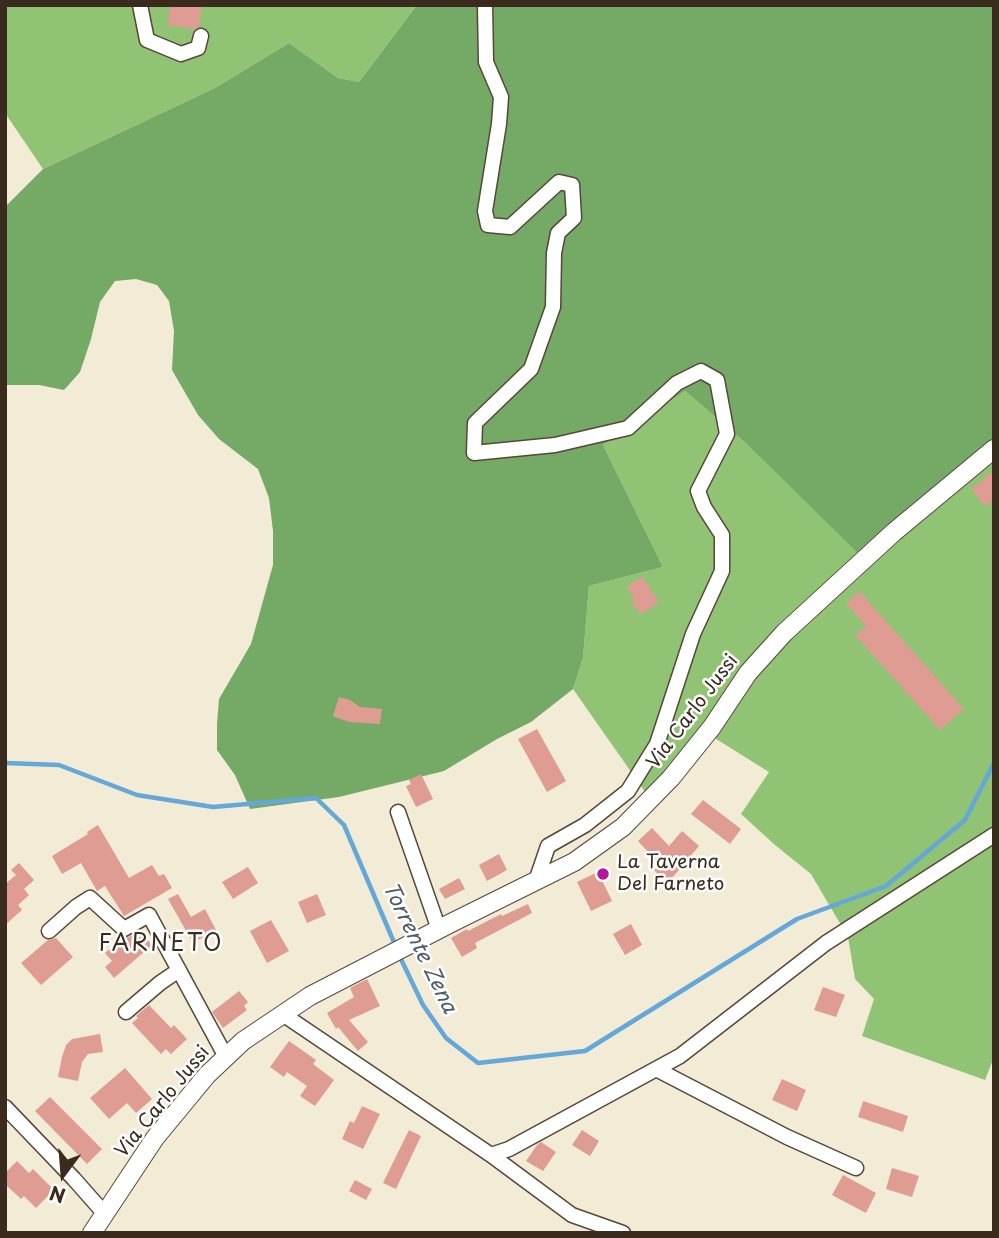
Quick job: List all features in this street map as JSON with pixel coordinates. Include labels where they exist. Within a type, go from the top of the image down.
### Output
[{"type":"street","points":[[140,5],[147,40],[181,54],[198,48],[201,36]]},
{"type":"street","points":[[485,5],[486,62],[501,97],[485,211],[488,225],[510,228],[559,182],[572,185],[574,218],[558,233],[554,253],[553,307],[531,369],[475,423],[474,453],[555,445],[628,428],[677,383],[701,371],[717,380],[727,435],[698,491],[704,507],[722,535],[722,571],[693,634],[657,744],[628,791],[585,825],[548,846],[536,881]]},
{"type":"street","name":"Via Carlo Jussi","points":[[92,1233],[155,1138],[207,1075],[243,1041],[310,996],[574,862],[623,827],[671,778],[712,727],[748,673],[784,633],[894,531],[994,449]]},
{"type":"street","points":[[398,812],[436,921]]},
{"type":"street","points":[[491,1155],[509,1149],[680,1056],[826,943],[994,835]]},
{"type":"street","points":[[49,931],[90,898],[124,929],[149,915],[226,1057]]},
{"type":"street","points":[[126,1012],[179,970]]},
{"type":"street","points":[[284,1015],[491,1155],[572,1215],[624,1233]]},
{"type":"street","points":[[656,1069],[787,1137],[856,1168]]},
{"type":"street","points":[[5,1107],[104,1213]]},
{"type":"green space","points":[[5,5],[417,5],[359,82],[338,78],[289,43],[215,88],[43,169],[5,113]]},
{"type":"green space","points":[[417,5],[994,5],[994,454],[861,556],[748,445],[685,391],[603,445],[663,567],[589,586],[583,658],[573,689],[531,722],[444,771],[339,797],[250,809],[235,775],[217,750],[217,724],[219,699],[251,644],[273,565],[269,498],[258,469],[219,439],[198,415],[172,370],[174,331],[169,301],[157,285],[136,279],[115,281],[100,302],[80,372],[64,390],[39,385],[5,385],[5,207],[43,169],[215,88],[289,43],[338,78],[359,82]]},
{"type":"green space","points":[[685,391],[748,445],[994,454],[994,1057],[985,1080],[862,1036],[874,999],[855,979],[848,937],[811,874],[741,814],[769,772],[705,732],[648,796],[573,689],[583,658],[589,586],[663,567],[603,445]]},
{"type":"building","points":[[170,5],[202,5],[199,27],[195,29],[168,25]]},
{"type":"building","points":[[994,470],[994,499],[985,506],[971,489]]},
{"type":"building","points":[[643,577],[659,603],[640,614],[631,600],[634,598],[627,586]]},
{"type":"building","points":[[859,591],[964,709],[940,730],[855,635],[866,626],[846,603]]},
{"type":"building","points":[[339,697],[360,707],[382,709],[380,724],[349,722],[333,716]]},
{"type":"building","points":[[537,729],[566,781],[547,792],[518,739]]},
{"type":"building","points":[[421,774],[433,799],[416,807],[406,786],[411,784],[409,780]]},
{"type":"building","points":[[703,800],[741,829],[730,844],[691,814]]},
{"type":"building","points":[[98,825],[129,878],[152,865],[159,876],[164,874],[172,888],[124,916],[105,886],[97,891],[81,863],[62,874],[52,856]]},
{"type":"building","points":[[652,828],[669,846],[682,831],[699,846],[667,884],[654,870],[660,865],[638,841]]},
{"type":"building","points":[[499,854],[507,870],[487,881],[479,865]]},
{"type":"building","points":[[19,863],[34,880],[24,889],[29,895],[18,905],[22,910],[5,925],[5,884],[16,875],[11,870]]},
{"type":"building","points":[[248,867],[258,883],[233,899],[222,882]]},
{"type":"building","points":[[598,872],[612,901],[591,911],[577,882]]},
{"type":"building","points":[[459,878],[465,889],[445,899],[439,889]]},
{"type":"building","points":[[178,894],[191,917],[205,909],[216,930],[193,943],[168,899]]},
{"type":"building","points":[[317,894],[326,915],[307,923],[298,902]]},
{"type":"building","points":[[528,904],[532,913],[475,943],[477,948],[462,957],[451,938]]},
{"type":"building","points":[[271,920],[289,951],[267,963],[250,931]]},
{"type":"building","points":[[631,924],[642,945],[625,955],[613,934]]},
{"type":"building","points":[[140,931],[152,945],[114,978],[105,967],[112,961],[105,953],[123,938]]},
{"type":"building","points":[[56,938],[73,957],[41,985],[21,963],[48,940]]},
{"type":"building","points":[[367,979],[380,1006],[349,1020],[368,1042],[358,1051],[338,1027],[336,1029],[327,1013],[354,997],[350,988]]},
{"type":"building","points":[[823,987],[845,995],[836,1017],[814,1010]]},
{"type":"building","points":[[239,991],[248,1002],[244,1006],[247,1010],[223,1028],[212,1012]]},
{"type":"building","points":[[149,1005],[171,1028],[174,1025],[187,1039],[171,1054],[166,1049],[161,1054],[132,1023]]},
{"type":"building","points":[[100,1034],[103,1052],[88,1054],[82,1062],[78,1081],[58,1077],[66,1045],[72,1039]]},
{"type":"building","points":[[289,1041],[316,1060],[313,1064],[334,1080],[315,1106],[300,1096],[307,1086],[287,1072],[284,1077],[270,1067]]},
{"type":"building","points":[[125,1068],[152,1099],[136,1113],[127,1103],[109,1119],[90,1098]]},
{"type":"building","points":[[782,1079],[806,1090],[797,1111],[772,1100]]},
{"type":"building","points":[[50,1097],[102,1149],[87,1164],[35,1111]]},
{"type":"building","points":[[863,1101],[908,1116],[903,1132],[858,1117]]},
{"type":"building","points":[[362,1106],[380,1114],[363,1149],[342,1139],[350,1121],[354,1123]]},
{"type":"building","points":[[409,1130],[421,1136],[396,1189],[383,1183]]},
{"type":"building","points":[[582,1130],[599,1141],[590,1156],[572,1145]]},
{"type":"building","points":[[541,1142],[556,1152],[543,1171],[526,1161]]},
{"type":"building","points":[[17,1161],[29,1173],[33,1169],[54,1190],[36,1208],[24,1196],[21,1199],[5,1184],[5,1173]]},
{"type":"building","points":[[892,1168],[919,1176],[912,1197],[886,1189]]},
{"type":"building","points":[[843,1175],[876,1193],[866,1213],[832,1195]]},
{"type":"building","points":[[355,1180],[372,1189],[366,1200],[349,1191]]},
{"type":"waterway","name":"Torrente Zena","points":[[5,763],[59,765],[137,795],[213,807],[316,798],[344,825],[396,947]]},
{"type":"waterway","name":"Torrente Zena","points":[[399,955],[423,1005],[446,1038],[478,1063],[585,1051],[797,919],[886,886],[965,820],[994,763]]},
{"type":"place","name":"La Taverna Del Farneto","points":[[603,874]]},
{"type":"district","name":"FARNETO","points":[[161,945]]}]
